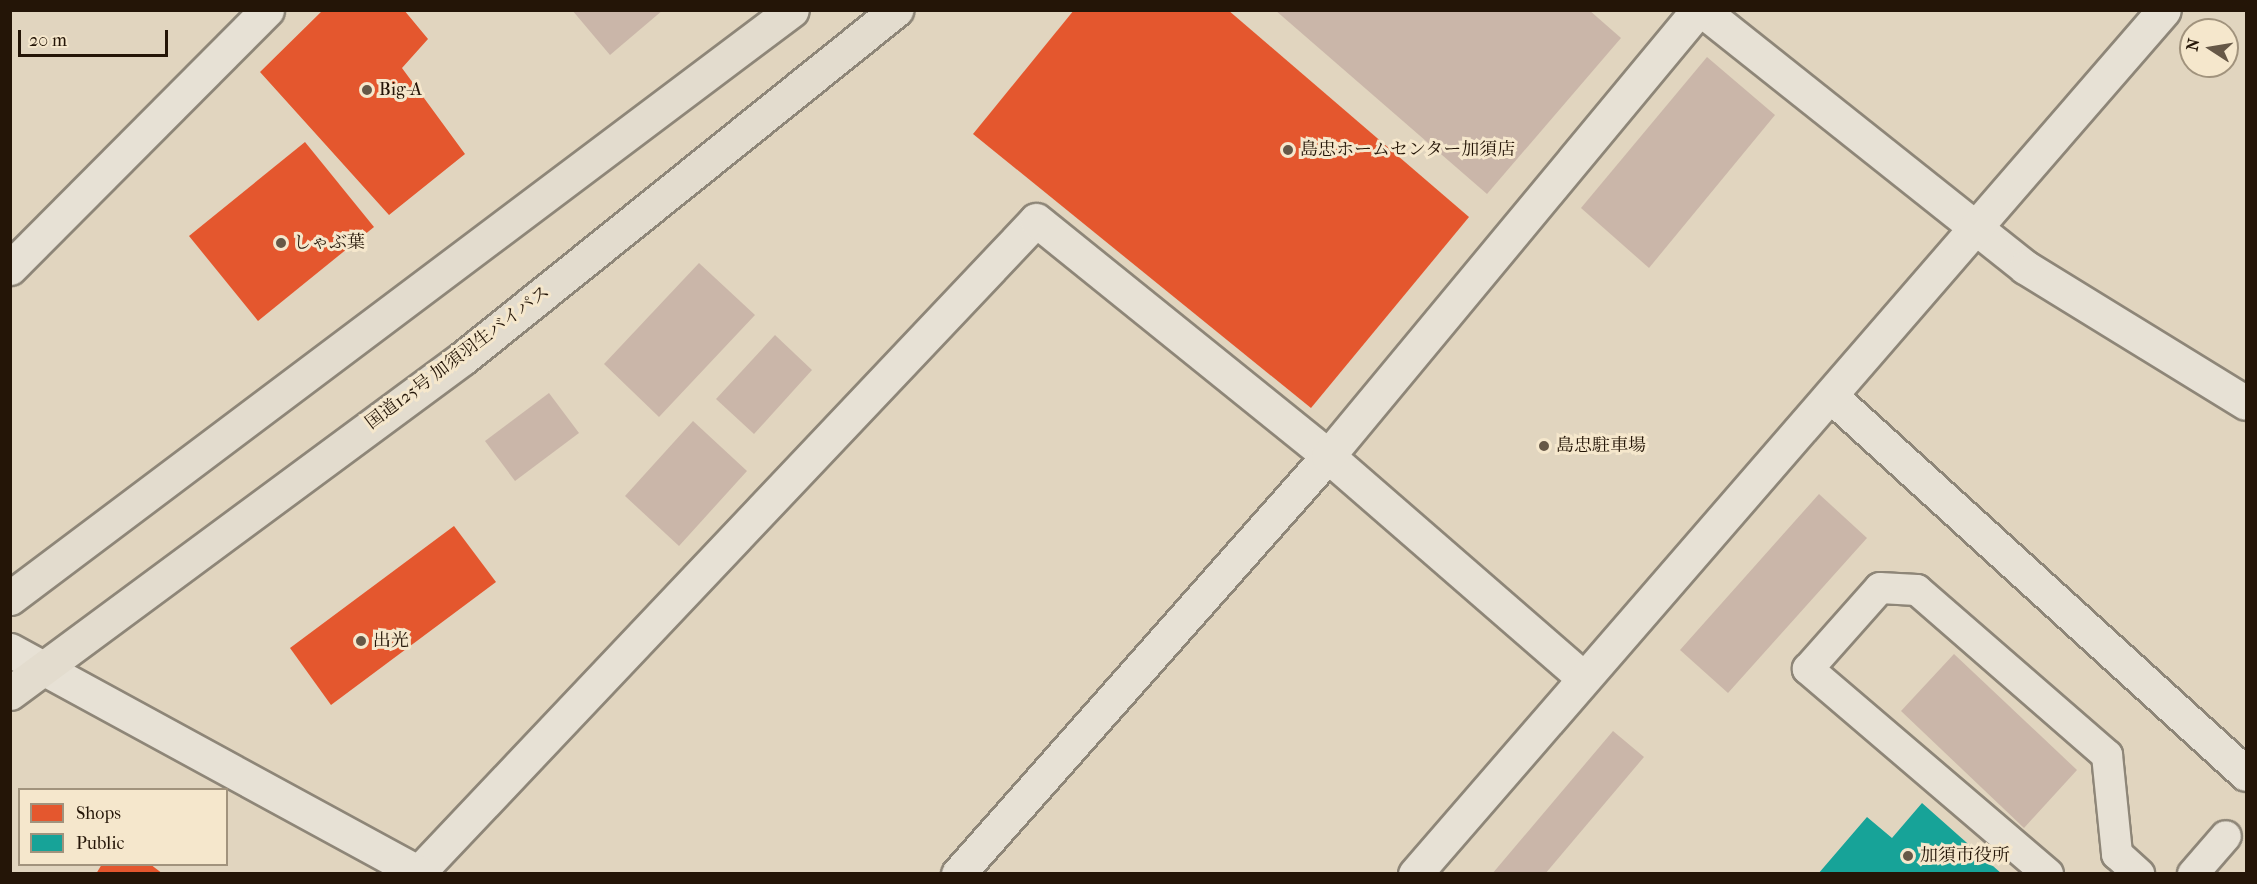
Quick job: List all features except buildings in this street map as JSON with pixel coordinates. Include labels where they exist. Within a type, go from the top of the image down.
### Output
[{"type":"highway","points":[[10,598],[792,10]]},
{"type":"highway","name":"国道125号 加須羽生バイパス","points":[[10,693],[463,358],[896,10]]},
{"type":"street","points":[[10,268],[267,10]]},
{"type":"street","points":[[958,873],[1328,456],[1700,10],[2025,267],[2247,403]]},
{"type":"street","points":[[1415,873],[1582,677],[1831,396],[2164,10]]},
{"type":"street","points":[[10,650],[418,873],[1036,220],[1328,456],[1582,677]]},
{"type":"street","points":[[1831,396],[2247,774]]},
{"type":"lane","points":[[2048,873],[1808,669],[1881,588],[1917,590],[2107,755],[2117,854],[2139,873]]},
{"type":"lane","points":[[2193,873],[2226,836]]},
{"type":"place","name":"Big-A","points":[[367,90]]},
{"type":"place","name":"島忠ホームセンター加須店","points":[[1288,150]]},
{"type":"place","name":"しゃぶ葉","points":[[281,243]]},
{"type":"place","name":"島忠駐車場","points":[[1544,446]]},
{"type":"place","name":"出光","points":[[361,641]]},
{"type":"place","name":"加須市役所","points":[[1908,856]]}]
